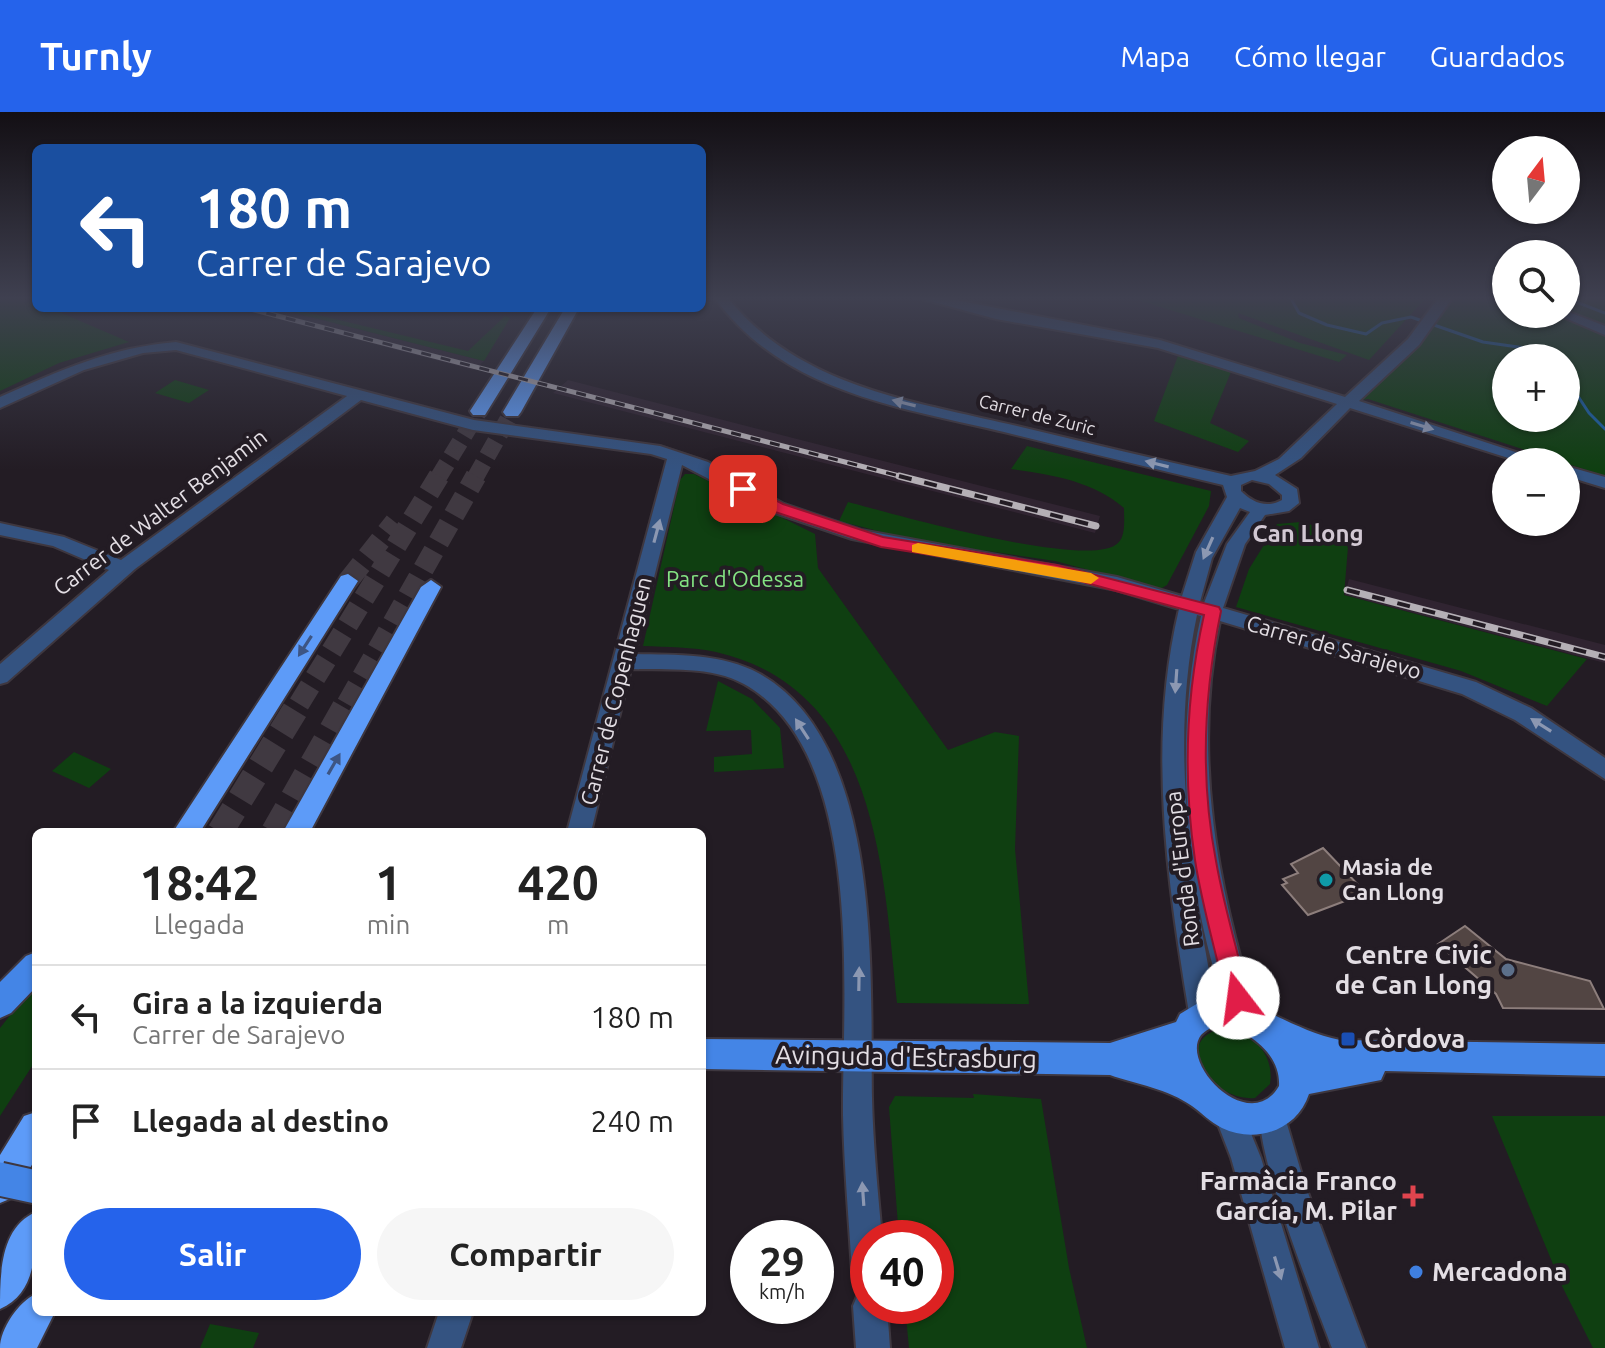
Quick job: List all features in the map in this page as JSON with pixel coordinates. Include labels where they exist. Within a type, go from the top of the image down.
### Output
[{"type":"highway","points":[[479,411],[515,355]]},
{"type":"highway","points":[[512,412],[546,355]]},
{"type":"highway","points":[[189,828],[348,581]]},
{"type":"highway","points":[[298,828],[431,587]]},
{"type":"highway","points":[[0,1186],[32,1134]]},
{"type":"highway","points":[[0,1291],[32,1236]]},
{"type":"highway","points":[[16,1348],[35,1316]]},
{"type":"main road","points":[[0,1003],[19,977]]},
{"type":"main road","points":[[1272,1032],[1289,1057],[1294,1083],[1285,1107],[1272,1117],[1252,1120],[1229,1114],[1200,1093],[1183,1063],[1193,1024],[1225,1009],[1243,1014],[1309,1049],[1340,1055],[1605,1060]]},
{"type":"main road","name":"Avinguda d'Estrasburg","points":[[706,1054],[1110,1059],[1155,1047],[1193,1024]]},
{"type":"main road","name":"Avinguda d'Estrasburg","points":[[1110,1059],[1160,1074],[1200,1093]]},
{"type":"main road","points":[[1294,1083],[1326,1073],[1354,1070],[1605,1073]]},
{"type":"main road","points":[[0,1179],[32,1186]]},
{"type":"street","name":"Carrer de Sarajevo","points":[[0,403],[79,367],[122,355]]},
{"type":"street","name":"Carrer de Sarajevo","points":[[207,355],[473,425],[654,449],[676,456],[778,508],[881,542],[1057,570],[1213,611],[1469,688],[1523,714],[1605,770]]},
{"type":"street","name":"Carrer de Zuric","points":[[779,355],[810,374],[855,392],[1234,490]]},
{"type":"street","points":[[1194,355],[1493,448]]},
{"type":"street","points":[[1261,509],[1234,490],[1243,476],[1260,475],[1286,465],[1347,402],[1401,355]]},
{"type":"street","name":"Carrer de Walter Benjamin","points":[[0,676],[57,620],[122,568],[357,396]]},
{"type":"street","name":"Carrer de Copenhaguen","points":[[580,828],[676,456]]},
{"type":"street","points":[[1286,465],[1283,478],[1287,488]]},
{"type":"street","points":[[1260,475],[1287,488]]},
{"type":"street","points":[[1580,475],[1605,483]]},
{"type":"street","name":"Ronda d'Europa","points":[[1243,1014],[1205,860],[1196,768],[1202,660],[1213,611],[1237,543],[1261,509],[1279,510],[1290,503],[1287,488]]},
{"type":"street","name":"Ronda d'Europa","points":[[1193,1024],[1170,761],[1178,652],[1188,604],[1215,532],[1232,509],[1234,490]]},
{"type":"street","points":[[0,529],[58,541],[122,568]]},
{"type":"street","points":[[623,661],[692,664],[730,671],[764,685],[792,713],[817,750],[837,804],[859,931],[858,1057],[866,1220]]},
{"type":"street","points":[[1229,1114],[1246,1158],[1302,1348]]},
{"type":"street","points":[[1272,1117],[1289,1182],[1349,1348]]},
{"type":"street","points":[[444,1348],[455,1316]]},
{"type":"street","points":[[871,1324],[873,1348]]},
{"type":"shaded area","points":[[415,355],[459,355],[484,361],[474,370]]},
{"type":"shaded area","points":[[568,380],[1100,516],[1095,533],[553,393]]},
{"type":"shaded area","points":[[1349,579],[1605,645],[1605,663],[1345,595]]},
{"type":"green space","points":[[0,355],[87,355],[59,363],[0,391]]},
{"type":"green space","points":[[459,355],[488,355],[484,361]]},
{"type":"green space","points":[[1178,355],[1185,355],[1233,367],[1210,423],[1249,441],[1238,452],[1154,421]]},
{"type":"green space","points":[[1315,355],[1347,355],[1339,362]]},
{"type":"green space","points":[[1354,355],[1374,355],[1369,360]]},
{"type":"green space","points":[[1391,355],[1492,355],[1492,432],[1580,432],[1580,355],[1605,355],[1605,476],[1580,468],[1580,448],[1519,448],[1368,399],[1347,402]]},
{"type":"green space","points":[[175,380],[209,390],[189,403],[155,393]]},
{"type":"green space","points":[[1027,446],[1211,491],[1209,506],[1167,585],[1160,589],[1055,561],[913,540],[839,521],[848,502],[1032,545],[1100,550],[1118,543],[1123,531],[1124,508],[1085,485],[1056,476],[1011,469]]},
{"type":"green space","name":"Parc d'Odessa","points":[[685,474],[694,474],[815,534],[818,568],[948,750],[995,732],[1019,736],[1015,849],[1029,1004],[897,1003],[886,897],[876,843],[862,792],[841,744],[811,704],[770,672],[716,652],[643,646],[680,480]]},
{"type":"green space","points":[[1301,522],[1349,535],[1344,595],[1587,659],[1547,706],[1461,671],[1236,607],[1249,569],[1277,524]]},
{"type":"green space","points":[[718,681],[752,699],[780,728],[784,768],[714,772],[714,757],[752,754],[751,730],[706,731]]},
{"type":"green space","points":[[74,752],[111,769],[89,788],[52,771]]},
{"type":"green space","points":[[32,988],[32,1066],[0,1116],[0,1028]]},
{"type":"green space","points":[[1224,1028],[1252,1040],[1269,1063],[1270,1084],[1255,1098],[1239,1097],[1224,1090],[1211,1081],[1202,1069],[1198,1056],[1199,1044],[1208,1034]]},
{"type":"green space","points":[[973,1094],[1041,1099],[1069,1268],[1087,1348],[909,1348],[907,1324],[954,1324],[954,1220],[898,1220],[889,1107],[895,1096],[974,1098]]},
{"type":"green space","points":[[1492,1116],[1605,1116],[1605,1348],[1593,1348],[1562,1286]]},
{"type":"green space","points":[[210,1324],[259,1333],[253,1348],[200,1348]]},
{"type":"building","name":"Masia de Can Llong","points":[[1323,848],[1366,893],[1308,915],[1282,885],[1287,883],[1283,879],[1298,873],[1291,864]]},
{"type":"building","name":"Centre Civic de Can Llong","points":[[1465,926],[1506,959],[1590,981],[1604,1009],[1503,1008],[1496,994],[1438,944]]},
{"type":"waterway","points":[[1580,399],[1605,429]]},
{"type":"tunnel","points":[[438,478],[479,411]]},
{"type":"tunnel","points":[[475,478],[512,412]]},
{"type":"tunnel","points":[[299,704],[439,476]]},
{"type":"tunnel","points":[[347,704],[476,476]]},
{"type":"tunnel","points":[[348,581],[395,522]]},
{"type":"tunnel","points":[[222,828],[300,702]]},
{"type":"tunnel","points":[[276,828],[348,702]]},
{"type":"railway","points":[[428,355],[907,478]]},
{"type":"railway","points":[[899,476],[1096,526]]},
{"type":"railway","points":[[1347,590],[1605,657]]},
{"type":"slow traffic","points":[[918,548],[1091,578]]},
{"type":"place","name":"Masia de Can Llong","points":[[1326,880]]},
{"type":"place","name":"Centre Civic de Can Llong","points":[[1508,970]]},
{"type":"place","name":"Còrdova","points":[[1348,1039]]},
{"type":"place","name":"Farmàcia Franco García, M. Pilar","points":[[1413,1196]]},
{"type":"place","name":"Mercadona","points":[[1416,1272]]},
{"type":"district","name":"Can Llong","points":[[1308,534]]},
{"type":"route","points":[[743,489],[778,508],[881,542],[1057,570],[1213,611],[1202,660],[1196,768],[1205,860],[1238,998]]}]
